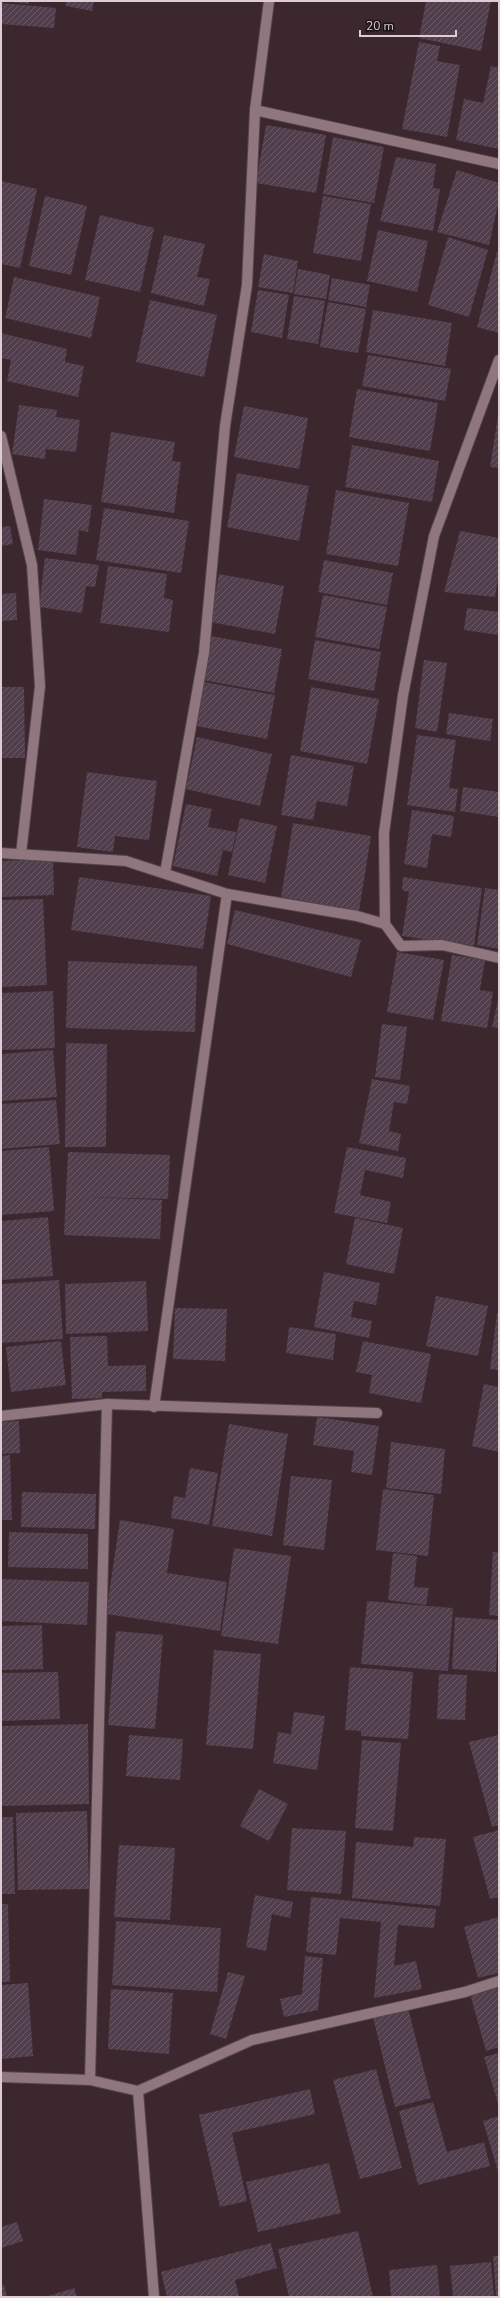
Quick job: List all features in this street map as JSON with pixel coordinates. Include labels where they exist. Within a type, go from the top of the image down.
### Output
[{"type":"street","points":[[165,873],[204,653],[225,426],[247,285],[256,110],[269,1]]},
{"type":"street","points":[[256,110],[499,164]]},
{"type":"street","points":[[499,360],[434,536],[403,695],[384,833],[385,924],[401,946],[442,945],[499,958]]},
{"type":"street","points":[[1,436],[32,565],[40,686],[21,854]]},
{"type":"street","points":[[1,853],[126,861],[227,894],[357,916],[385,924]]},
{"type":"street","points":[[154,1407],[227,894]]},
{"type":"street","points":[[90,2080],[107,1404]]},
{"type":"street","points":[[1,1416],[107,1404],[154,1407],[376,1413]]},
{"type":"street","points":[[1,2077],[90,2080],[138,2091],[252,2040],[464,1992],[499,1981]]},
{"type":"street","points":[[138,2091],[154,2297]]},
{"type":"building","points":[[2,1],[29,1],[29,4]]},
{"type":"building","points":[[66,1],[94,1],[92,11],[66,6]]},
{"type":"building","points":[[426,1],[491,1],[481,51],[419,38]]},
{"type":"building","points":[[1,3],[56,8],[54,28],[1,24]]},
{"type":"building","points":[[419,42],[440,46],[437,61],[460,65],[447,137],[402,129]]},
{"type":"building","points":[[491,66],[499,68],[499,149],[456,140],[464,99],[483,103]]},
{"type":"building","points":[[266,125],[326,135],[316,193],[256,183]]},
{"type":"building","points":[[333,137],[384,147],[374,203],[323,194]]},
{"type":"building","points":[[396,157],[436,164],[433,188],[440,189],[433,231],[380,221]]},
{"type":"building","points":[[457,170],[499,183],[499,200],[489,245],[437,232]]},
{"type":"building","points":[[1,181],[37,189],[20,268],[1,264]]},
{"type":"building","points":[[45,196],[87,206],[71,275],[29,266]]},
{"type":"building","points":[[323,196],[371,204],[361,261],[313,253]]},
{"type":"building","points":[[100,215],[154,228],[140,292],[85,280]]},
{"type":"building","points":[[378,230],[428,241],[417,292],[367,281]]},
{"type":"building","points":[[164,235],[205,244],[197,277],[210,279],[204,306],[151,293]]},
{"type":"building","points":[[448,237],[488,250],[469,317],[428,305]]},
{"type":"building","points":[[497,252],[499,252],[499,333],[477,327]]},
{"type":"building","points":[[264,254],[298,261],[293,293],[258,287]]},
{"type":"building","points":[[298,269],[330,275],[326,299],[294,294]]},
{"type":"building","points":[[14,277],[100,297],[91,338],[5,318]]},
{"type":"building","points":[[332,278],[370,285],[366,307],[328,300]]},
{"type":"building","points":[[258,290],[289,295],[282,338],[251,332]]},
{"type":"building","points":[[294,296],[325,301],[318,344],[287,339]]},
{"type":"building","points":[[150,300],[217,315],[204,377],[136,362]]},
{"type":"building","points":[[328,302],[366,309],[358,353],[320,347]]},
{"type":"building","points":[[373,310],[452,323],[445,366],[366,352]]},
{"type":"building","points":[[1,333],[67,349],[65,362],[84,366],[78,397],[7,381],[11,360],[1,358]]},
{"type":"building","points":[[368,355],[451,369],[445,401],[362,386]]},
{"type":"building","points":[[357,389],[438,403],[430,451],[349,437]]},
{"type":"building","points":[[19,405],[57,410],[56,417],[80,420],[76,452],[46,449],[45,459],[12,454]]},
{"type":"building","points":[[244,406],[308,418],[299,469],[234,457]]},
{"type":"building","points":[[499,416],[499,468],[490,467]]},
{"type":"building","points":[[111,432],[175,442],[172,461],[181,462],[174,513],[101,502]]},
{"type":"building","points":[[352,445],[439,461],[432,502],[345,487]]},
{"type":"building","points":[[237,473],[309,486],[299,541],[227,527]]},
{"type":"building","points":[[336,490],[409,503],[398,566],[326,554]]},
{"type":"building","points":[[44,499],[92,505],[88,532],[79,530],[76,555],[38,550]]},
{"type":"building","points":[[104,508],[189,521],[181,573],[96,560]]},
{"type":"building","points":[[10,526],[13,544],[1,546],[1,527]]},
{"type":"building","points":[[460,531],[499,538],[499,573],[495,597],[444,592]]},
{"type":"building","points":[[45,558],[99,565],[95,587],[86,586],[82,613],[39,607]]},
{"type":"building","points":[[324,560],[393,573],[387,605],[318,592]]},
{"type":"building","points":[[108,566],[167,574],[164,598],[173,600],[169,632],[100,623]]},
{"type":"building","points":[[219,574],[284,586],[275,634],[210,622]]},
{"type":"building","points":[[16,593],[17,620],[1,621],[1,594]]},
{"type":"building","points":[[323,595],[387,607],[379,649],[315,637]]},
{"type":"building","points":[[467,608],[499,612],[499,635],[464,630]]},
{"type":"building","points":[[211,636],[282,649],[274,693],[203,680]]},
{"type":"building","points":[[315,640],[381,652],[374,691],[308,679]]},
{"type":"building","points":[[424,660],[447,663],[437,732],[415,728]]},
{"type":"building","points":[[204,682],[275,695],[267,739],[196,726]]},
{"type":"building","points":[[1,687],[24,687],[25,758],[2,758]]},
{"type":"building","points":[[311,687],[379,699],[367,764],[300,751]]},
{"type":"building","points":[[449,713],[493,719],[490,741],[446,734]]},
{"type":"building","points":[[417,735],[456,740],[449,788],[458,789],[455,812],[407,805]]},
{"type":"building","points":[[197,737],[272,754],[260,806],[186,789]]},
{"type":"building","points":[[291,755],[354,766],[347,806],[317,801],[313,820],[281,815]]},
{"type":"building","points":[[87,772],[157,781],[149,840],[115,836],[113,852],[77,847]]},
{"type":"building","points":[[463,787],[499,792],[499,817],[460,811]]},
{"type":"building","points":[[186,804],[212,809],[208,827],[236,832],[232,852],[223,850],[217,876],[173,866]]},
{"type":"building","points":[[412,810],[454,816],[451,837],[432,834],[427,868],[404,864]]},
{"type":"building","points":[[240,818],[277,826],[265,883],[228,875]]},
{"type":"building","points":[[293,823],[371,836],[359,911],[281,897]]},
{"type":"building","points":[[53,859],[54,895],[1,897],[1,861]]},
{"type":"building","points":[[79,877],[211,896],[203,949],[71,930]]},
{"type":"building","points":[[403,877],[482,888],[474,946],[402,936],[409,892],[402,890]]},
{"type":"building","points":[[485,888],[499,890],[499,949],[477,945]]},
{"type":"building","points":[[43,899],[47,985],[1,987],[1,900]]},
{"type":"building","points":[[235,910],[361,940],[351,977],[227,944]]},
{"type":"building","points":[[397,952],[444,960],[433,1020],[387,1012]]},
{"type":"building","points":[[452,955],[485,960],[480,990],[493,992],[487,1028],[441,1021]]},
{"type":"building","points":[[68,961],[197,966],[195,1032],[66,1028]]},
{"type":"building","points":[[53,991],[55,1048],[1,1050],[1,993]]},
{"type":"building","points":[[499,995],[499,1028],[492,1027]]},
{"type":"building","points":[[382,1024],[407,1027],[400,1080],[375,1077]]},
{"type":"building","points":[[66,1043],[107,1044],[106,1147],[65,1147]]},
{"type":"building","points":[[53,1050],[57,1097],[1,1101],[1,1054]]},
{"type":"building","points":[[372,1079],[410,1086],[407,1104],[394,1102],[389,1131],[401,1134],[398,1151],[359,1143]]},
{"type":"building","points":[[56,1100],[60,1144],[1,1149],[1,1104]]},
{"type":"building","points":[[49,1147],[54,1211],[1,1215],[1,1151]]},
{"type":"building","points":[[347,1147],[406,1158],[403,1178],[365,1170],[360,1195],[391,1202],[387,1223],[334,1213]]},
{"type":"building","points":[[68,1152],[170,1155],[168,1199],[83,1197],[162,1200],[160,1239],[64,1235]]},
{"type":"building","points":[[48,1217],[53,1276],[1,1280],[1,1221]]},
{"type":"building","points":[[355,1218],[403,1228],[394,1274],[346,1264]]},
{"type":"building","points":[[324,1272],[380,1283],[376,1305],[354,1301],[351,1317],[372,1321],[369,1338],[314,1327]]},
{"type":"building","points":[[59,1280],[63,1339],[1,1343],[1,1284]]},
{"type":"building","points":[[146,1281],[148,1331],[66,1334],[65,1284]]},
{"type":"building","points":[[436,1296],[488,1306],[478,1356],[426,1346]]},
{"type":"building","points":[[175,1308],[227,1309],[225,1361],[173,1359]]},
{"type":"building","points":[[497,1313],[499,1313],[499,1370],[490,1369]]},
{"type":"building","points":[[289,1327],[336,1334],[333,1360],[286,1353]]},
{"type":"building","points":[[107,1336],[108,1366],[146,1365],[146,1391],[102,1392],[102,1398],[72,1399],[70,1337]]},
{"type":"building","points":[[61,1341],[66,1385],[11,1392],[6,1347]]},
{"type":"building","points":[[363,1341],[431,1354],[421,1403],[369,1393],[372,1375],[356,1372]]},
{"type":"building","points":[[484,1384],[499,1387],[499,1452],[472,1446]]},
{"type":"building","points":[[317,1417],[379,1426],[372,1475],[351,1472],[354,1451],[313,1445]]},
{"type":"building","points":[[19,1421],[20,1453],[1,1454],[1,1422]]},
{"type":"building","points":[[229,1424],[288,1434],[272,1536],[212,1526]]},
{"type":"building","points":[[391,1442],[445,1449],[441,1494],[386,1488]]},
{"type":"building","points":[[10,1455],[12,1520],[1,1520],[1,1456]]},
{"type":"building","points":[[190,1468],[218,1473],[209,1525],[171,1518],[174,1496],[185,1498]]},
{"type":"building","points":[[291,1476],[332,1480],[324,1550],[283,1545]]},
{"type":"building","points":[[383,1489],[434,1495],[428,1556],[376,1550]]},
{"type":"building","points":[[22,1492],[96,1494],[95,1529],[21,1527]]},
{"type":"building","points":[[120,1520],[174,1529],[167,1573],[227,1582],[220,1631],[106,1614]]},
{"type":"building","points":[[9,1532],[88,1534],[88,1569],[8,1567]]},
{"type":"building","points":[[234,1548],[291,1556],[278,1644],[221,1636]]},
{"type":"building","points":[[493,1552],[499,1552],[499,1616],[489,1615]]},
{"type":"building","points":[[393,1553],[417,1556],[414,1587],[429,1588],[426,1605],[388,1600]]},
{"type":"building","points":[[1,1579],[89,1582],[87,1625],[1,1621]]},
{"type":"building","points":[[367,1601],[453,1608],[448,1671],[361,1664]]},
{"type":"building","points":[[455,1617],[499,1620],[496,1672],[452,1669]]},
{"type":"building","points":[[42,1625],[43,1669],[1,1670],[1,1626]]},
{"type":"building","points":[[116,1631],[163,1635],[155,1729],[108,1725]]},
{"type":"building","points":[[214,1650],[261,1654],[253,1749],[206,1745]]},
{"type":"building","points":[[350,1667],[413,1672],[408,1739],[361,1736],[361,1731],[345,1730]]},
{"type":"building","points":[[58,1672],[60,1719],[1,1721],[1,1673]]},
{"type":"building","points":[[439,1674],[467,1675],[465,1720],[437,1719]]},
{"type":"building","points":[[294,1712],[325,1716],[317,1770],[273,1763],[278,1732],[291,1734]]},
{"type":"building","points":[[88,1724],[89,1804],[1,1806],[1,1726]]},
{"type":"building","points":[[129,1735],[183,1739],[180,1780],[126,1776]]},
{"type":"building","points":[[499,1735],[499,1825],[492,1827],[469,1742]]},
{"type":"building","points":[[362,1740],[401,1743],[393,1831],[355,1828]]},
{"type":"building","points":[[259,1789],[288,1804],[269,1841],[240,1826]]},
{"type":"building","points":[[87,1811],[89,1889],[18,1890],[16,1813]]},
{"type":"building","points":[[1,1817],[13,1817],[15,1894],[1,1894]]},
{"type":"building","points":[[292,1828],[346,1831],[341,1894],[287,1890]]},
{"type":"building","points":[[499,1830],[499,1897],[490,1899],[473,1837]]},
{"type":"building","points":[[414,1837],[446,1839],[440,1906],[352,1898],[356,1842],[413,1847]]},
{"type":"building","points":[[119,1845],[175,1848],[170,1920],[114,1917]]},
{"type":"building","points":[[255,1895],[293,1902],[290,1918],[272,1914],[266,1951],[246,1947]]},
{"type":"building","points":[[311,1897],[436,1909],[434,1928],[398,1925],[394,1966],[416,1961],[422,1989],[374,1998],[381,1922],[340,1918],[336,1955],[306,1952]]},
{"type":"building","points":[[1,1904],[8,1904],[10,1982],[1,1982]]},
{"type":"building","points":[[499,1917],[499,1973],[478,1978],[464,1927]]},
{"type":"building","points":[[116,1921],[221,1928],[217,1992],[112,1985]]},
{"type":"building","points":[[305,1956],[323,1958],[318,2010],[284,2017],[280,1999],[302,1994]]},
{"type":"building","points":[[228,1972],[245,1976],[226,2039],[210,2034]]},
{"type":"building","points":[[28,1983],[33,2056],[1,2059],[1,1985]]},
{"type":"building","points":[[499,1986],[499,2047],[486,2051],[470,1994]]},
{"type":"building","points":[[111,1989],[173,1993],[169,2054],[108,2049]]},
{"type":"building","points":[[408,2008],[431,2098],[395,2107],[373,2017]]},
{"type":"building","points":[[499,2053],[499,2107],[484,2057]]},
{"type":"building","points":[[376,2069],[402,2168],[360,2179],[333,2080]]},
{"type":"building","points":[[310,2089],[315,2114],[232,2133],[247,2201],[220,2207],[199,2115]]},
{"type":"building","points":[[433,2102],[447,2152],[484,2142],[490,2166],[418,2185],[399,2111]]},
{"type":"building","points":[[499,2116],[499,2175],[483,2121]]},
{"type":"building","points":[[329,2163],[341,2213],[258,2232],[246,2182]]},
{"type":"building","points":[[17,2222],[23,2241],[1,2248],[1,2227]]},
{"type":"building","points":[[358,2231],[373,2297],[289,2297],[278,2249]]},
{"type":"building","points":[[271,2243],[277,2268],[235,2280],[239,2297],[167,2297],[161,2272]]},
{"type":"building","points":[[493,2256],[499,2256],[499,2297],[496,2297]]},
{"type":"building","points":[[491,2262],[494,2297],[453,2297],[450,2266]]},
{"type":"building","points":[[437,2265],[440,2297],[391,2297],[389,2270]]},
{"type":"building","points":[[4,2285],[7,2297],[1,2297],[1,2286]]},
{"type":"building","points":[[74,2288],[77,2297],[45,2297]]}]
